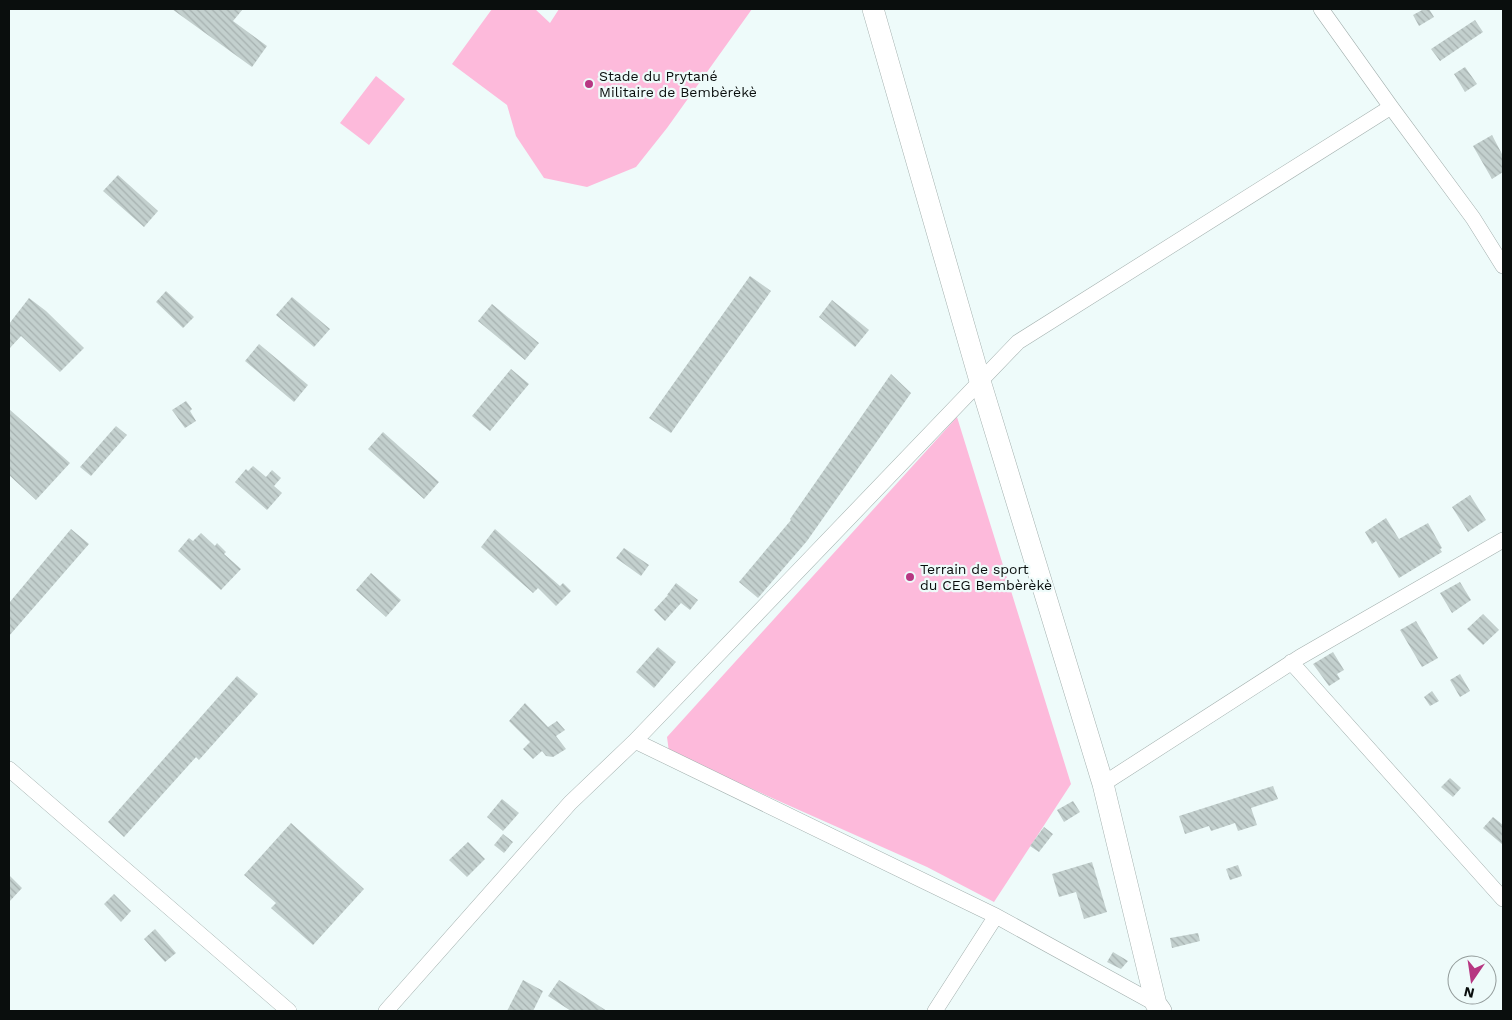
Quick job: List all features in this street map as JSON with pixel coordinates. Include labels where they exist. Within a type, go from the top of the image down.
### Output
[{"type":"main road","points":[[873,9],[980,381],[1103,784],[1159,1008]]},
{"type":"street","points":[[1321,9],[1473,218],[1503,266]]},
{"type":"street","points":[[386,1011],[570,803],[635,742],[1018,342],[1391,107]]},
{"type":"street","points":[[1103,784],[1291,662],[1503,540]]},
{"type":"street","points":[[1291,662],[1503,899]]},
{"type":"street","points":[[635,742],[996,916],[1159,1008]]},
{"type":"street","points":[[9,769],[289,1011]]},
{"type":"street","points":[[935,1011],[996,916]]},
{"type":"shaded area","name":"Stade du Prytané Militaire de Bembèrèkè","points":[[492,9],[535,9],[550,23],[559,9],[752,9],[667,128],[636,167],[587,187],[544,178],[516,136],[507,105],[452,64]]},
{"type":"shaded area","points":[[376,76],[405,99],[369,145],[340,123]]},
{"type":"shaded area","name":"Terrain de sport du CEG Bembèrèkè","points":[[957,417],[1071,784],[994,902],[927,867],[669,752],[667,737]]},
{"type":"building","points":[[172,9],[243,9],[233,21],[267,46],[252,67]]},
{"type":"building","points":[[1424,9],[1429,9],[1434,17],[1419,26],[1413,15]]},
{"type":"building","points":[[1475,20],[1483,32],[1440,61],[1431,49]]},
{"type":"building","points":[[1465,67],[1477,84],[1465,92],[1454,74]]},
{"type":"building","points":[[1492,135],[1503,156],[1503,172],[1492,179],[1473,146]]},
{"type":"building","points":[[118,175],[158,211],[144,227],[103,191]]},
{"type":"building","points":[[750,276],[771,291],[671,433],[649,418]]},
{"type":"building","points":[[166,291],[194,317],[183,328],[156,302]]},
{"type":"building","points":[[292,297],[330,329],[314,347],[276,315]]},
{"type":"building","points":[[29,298],[46,311],[84,348],[60,372],[21,336],[9,349],[9,324]]},
{"type":"building","points":[[832,300],[869,330],[855,347],[819,317]]},
{"type":"building","points":[[492,304],[539,343],[525,360],[478,321]]},
{"type":"building","points":[[259,344],[308,385],[294,402],[245,361]]},
{"type":"building","points":[[511,369],[529,384],[490,431],[472,416]]},
{"type":"building","points":[[891,374],[911,393],[807,541],[758,598],[739,582],[791,520]]},
{"type":"building","points":[[186,401],[192,409],[190,411],[196,421],[185,428],[172,410]]},
{"type":"building","points":[[9,409],[70,463],[36,500],[9,475]]},
{"type":"building","points":[[116,426],[127,435],[91,476],[80,467]]},
{"type":"building","points":[[383,432],[439,482],[424,499],[368,449]]},
{"type":"building","points":[[253,466],[266,477],[272,470],[281,478],[274,486],[282,493],[267,510],[235,482],[246,469],[248,471]]},
{"type":"building","points":[[1470,495],[1486,520],[1468,532],[1452,507]]},
{"type":"building","points":[[1386,518],[1399,539],[1428,523],[1442,548],[1440,549],[1442,552],[1399,578],[1376,541],[1372,544],[1365,532]]},
{"type":"building","points":[[71,529],[89,544],[9,636],[9,603]]},
{"type":"building","points":[[495,529],[560,586],[563,583],[571,591],[556,606],[538,588],[533,593],[481,547]]},
{"type":"building","points":[[201,533],[215,546],[217,543],[226,552],[224,554],[241,569],[221,590],[178,551],[189,538],[193,541]]},
{"type":"building","points":[[624,548],[649,565],[641,576],[616,558]]},
{"type":"building","points":[[371,573],[401,600],[386,617],[356,590]]},
{"type":"building","points":[[1460,582],[1471,600],[1452,613],[1440,593]]},
{"type":"building","points":[[676,583],[698,600],[690,610],[681,603],[665,621],[654,610]]},
{"type":"building","points":[[1483,614],[1499,630],[1483,645],[1467,629]]},
{"type":"building","points":[[1416,621],[1438,658],[1422,667],[1400,630]]},
{"type":"building","points":[[658,647],[676,662],[654,688],[636,672]]},
{"type":"building","points":[[1333,652],[1344,670],[1337,674],[1340,679],[1329,686],[1313,664]]},
{"type":"building","points":[[1460,674],[1470,691],[1460,697],[1450,680]]},
{"type":"building","points":[[237,676],[258,694],[199,760],[196,757],[124,837],[108,822]]},
{"type":"building","points":[[1432,691],[1439,701],[1430,706],[1424,697]]},
{"type":"building","points":[[525,703],[548,727],[557,721],[565,730],[556,736],[566,749],[553,757],[546,756],[542,751],[533,759],[523,749],[530,742],[509,721]]},
{"type":"building","points":[[1450,778],[1461,788],[1453,797],[1441,787]]},
{"type":"building","points":[[1273,786],[1278,799],[1251,808],[1257,825],[1238,831],[1235,823],[1211,831],[1209,826],[1185,834],[1179,816]]},
{"type":"building","points":[[502,799],[519,813],[503,831],[487,817]]},
{"type":"building","points":[[1073,801],[1080,812],[1064,822],[1057,810]]},
{"type":"building","points":[[1493,817],[1503,825],[1503,845],[1483,828]]},
{"type":"building","points":[[291,823],[364,889],[313,945],[271,908],[276,903],[244,875]]},
{"type":"building","points":[[1044,827],[1053,834],[1039,852],[1030,846]]},
{"type":"building","points":[[503,834],[513,842],[504,853],[494,845]]},
{"type":"building","points":[[468,842],[485,859],[467,877],[449,860]]},
{"type":"building","points":[[1092,862],[1107,912],[1084,919],[1076,892],[1059,897],[1052,874]]},
{"type":"building","points":[[1238,865],[1242,876],[1230,880],[1226,869]]},
{"type":"building","points":[[9,875],[22,888],[9,902]]},
{"type":"building","points":[[114,894],[131,911],[121,922],[104,904]]},
{"type":"building","points":[[155,929],[176,953],[165,962],[144,939]]},
{"type":"building","points":[[1198,933],[1200,941],[1172,948],[1170,938]]},
{"type":"building","points":[[1113,952],[1128,961],[1121,969],[1107,962]]},
{"type":"building","points":[[523,980],[543,991],[533,1011],[507,1011]]},
{"type":"building","points":[[559,980],[607,1011],[571,1011],[548,996]]},
{"type":"place","name":"Stade du Prytané Militaire de Bembèrèkè","points":[[589,84]]},
{"type":"place","name":"Terrain de sport du CEG Bembèrèkè","points":[[910,577]]}]
